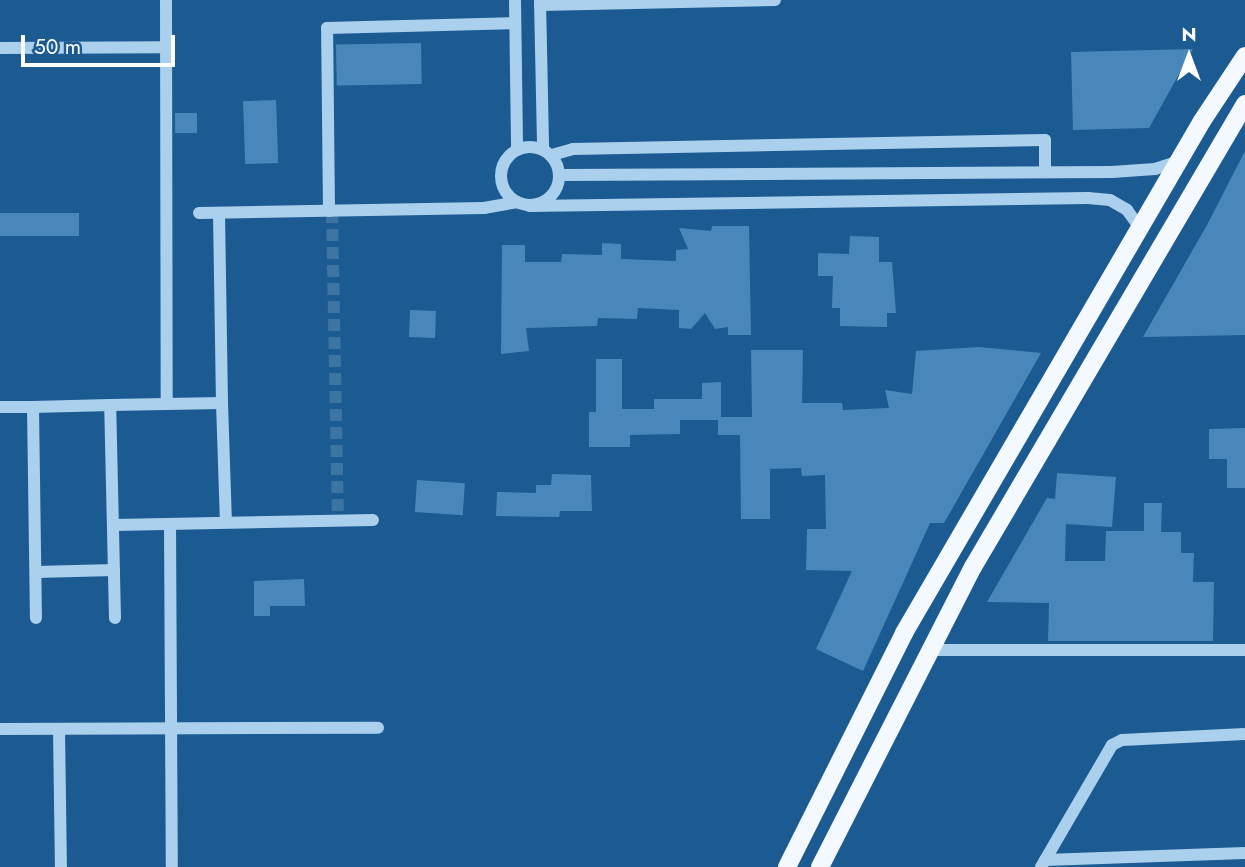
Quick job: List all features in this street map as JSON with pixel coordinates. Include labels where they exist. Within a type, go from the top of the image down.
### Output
[{"type":"main road","points":[[787,867],[904,633],[1179,161],[1245,56]]},
{"type":"main road","points":[[820,867],[973,567],[1118,325],[1245,104]]},
{"type":"main road","points":[[1086,321],[1118,325]]},
{"type":"street","points":[[166,0],[167,404]]},
{"type":"street","points":[[515,0],[517,149]]},
{"type":"street","points":[[523,204],[552,196],[560,175],[548,152],[540,3],[775,0]]},
{"type":"street","points":[[329,211],[327,28],[515,23]]},
{"type":"street","points":[[0,48],[166,47]]},
{"type":"street","points":[[523,204],[501,182],[507,157],[517,149],[548,152],[573,149],[1045,140],[1045,170]]},
{"type":"street","points":[[560,175],[1141,171],[1179,161]]},
{"type":"street","points":[[199,213],[484,208],[523,204],[1088,198],[1110,200],[1127,210],[1140,228]]},
{"type":"street","points":[[219,213],[226,522]]},
{"type":"street","points":[[0,407],[222,403]]},
{"type":"street","points":[[110,405],[115,618]]},
{"type":"street","points":[[33,407],[36,618]]},
{"type":"street","points":[[114,525],[373,520]]},
{"type":"street","points":[[170,524],[172,867]]},
{"type":"street","points":[[36,572],[114,570]]},
{"type":"street","points":[[930,650],[1245,650]]},
{"type":"street","points":[[0,730],[378,728]]},
{"type":"street","points":[[59,729],[61,867]]},
{"type":"street","points":[[1043,864],[1112,745],[1122,740],[1245,734]]},
{"type":"street","points":[[1043,864],[1245,853]]},
{"type":"building","points":[[421,43],[422,84],[337,85],[336,44]]},
{"type":"building","points":[[1193,49],[1149,128],[1073,130],[1071,52]]},
{"type":"building","points":[[276,100],[278,163],[245,164],[243,101]]},
{"type":"building","points":[[175,113],[197,113],[197,133],[175,133]]},
{"type":"building","points":[[1245,151],[1245,335],[1143,337],[1207,225]]},
{"type":"building","points":[[0,213],[79,213],[79,236],[0,236]]},
{"type":"building","points":[[712,226],[749,226],[751,335],[728,335],[728,327],[715,329],[705,313],[691,329],[679,328],[679,310],[638,308],[637,319],[598,318],[597,326],[526,328],[529,351],[501,354],[502,245],[525,245],[525,262],[561,262],[562,254],[602,255],[602,243],[621,244],[621,259],[676,261],[676,250],[688,249],[679,228],[711,231]]},
{"type":"building","points":[[850,236],[879,237],[879,262],[892,262],[896,313],[887,313],[887,327],[840,326],[840,308],[832,308],[833,276],[818,276],[818,253],[849,254]]},
{"type":"building","points":[[410,310],[436,311],[435,338],[409,337]]},
{"type":"building","points":[[979,347],[1041,353],[944,523],[930,523],[863,671],[816,649],[852,571],[806,570],[807,529],[826,529],[825,475],[802,476],[801,468],[770,469],[770,519],[741,519],[740,435],[718,435],[718,420],[680,420],[680,434],[630,435],[630,447],[589,447],[589,412],[596,412],[596,359],[622,359],[622,409],[654,409],[654,399],[702,399],[702,383],[721,382],[721,417],[752,417],[751,350],[803,350],[802,403],[842,403],[843,410],[889,408],[885,390],[912,394],[916,351]]},
{"type":"building","points":[[1245,428],[1245,488],[1227,488],[1227,459],[1209,459],[1209,429]]},
{"type":"building","points":[[1057,473],[1116,477],[1112,527],[1066,524],[1065,561],[1105,561],[1106,531],[1144,531],[1144,503],[1162,503],[1161,532],[1181,532],[1181,553],[1194,553],[1193,582],[1214,582],[1213,641],[1048,641],[1049,603],[987,602],[1047,498],[1055,499]]},
{"type":"building","points":[[552,474],[591,475],[592,511],[560,511],[559,517],[496,516],[497,492],[536,493],[536,485],[551,485]]},
{"type":"building","points":[[417,480],[465,483],[463,515],[415,512]]},
{"type":"building","points":[[304,579],[305,606],[270,606],[270,616],[254,616],[254,581]]},
{"type":"tunnel","points":[[332,211],[338,520]]}]
